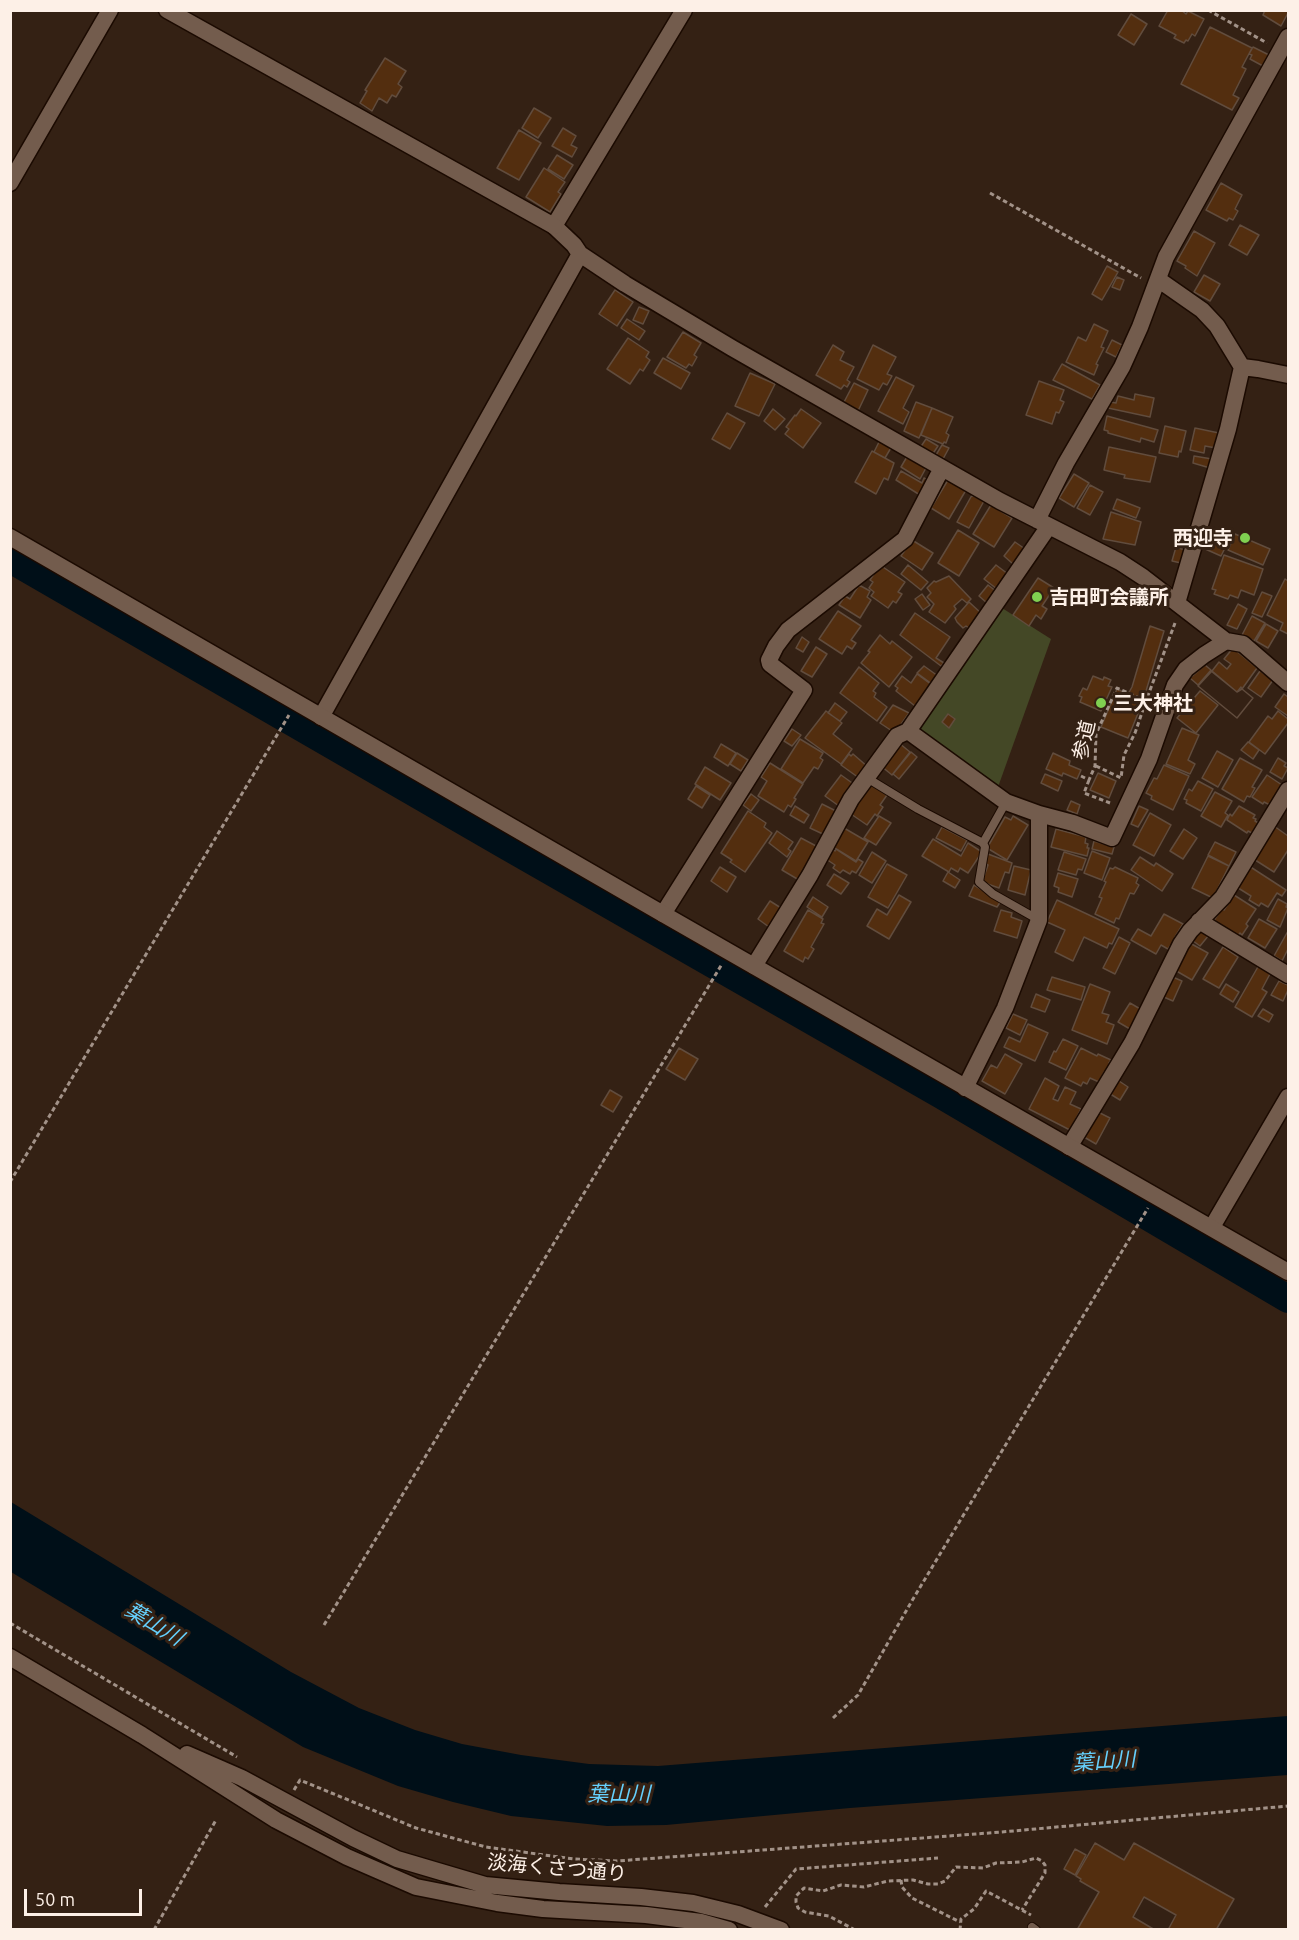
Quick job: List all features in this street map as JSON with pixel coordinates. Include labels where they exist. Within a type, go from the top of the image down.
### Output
[{"type":"street","points":[[10,183],[110,10]]},
{"type":"street","points":[[167,10],[554,226],[580,254],[624,284],[732,348],[1000,501],[1120,562],[1226,641],[1244,644],[1288,683]]},
{"type":"street","points":[[554,226],[684,10]]},
{"type":"street","points":[[754,966],[810,875],[851,800],[897,736],[908,731],[1043,523],[1066,463],[1122,366],[1166,257],[1285,44]]},
{"type":"street","points":[[321,717],[580,254]]},
{"type":"street","points":[[1157,283],[1202,310],[1217,326],[1242,367],[1228,429],[1179,605]]},
{"type":"street","points":[[1242,367],[1288,375]]},
{"type":"street","points":[[663,914],[804,690],[770,664],[769,660],[776,646],[788,630],[905,538],[942,468]]},
{"type":"street","points":[[10,537],[1288,1272]]},
{"type":"street","points":[[908,731],[1006,802],[1112,838],[1149,759],[1175,685],[1186,669],[1226,641]]},
{"type":"street","points":[[1069,1148],[1132,1043],[1181,944],[1222,897],[1288,790]]},
{"type":"street","points":[[966,1088],[1005,1008],[1039,920],[1039,814]]},
{"type":"street","points":[[1199,921],[1288,975]]},
{"type":"street","points":[[1212,1227],[1288,1097]]},
{"type":"street","name":"淡海くさつ通り","points":[[10,1657],[142,1735],[276,1820],[347,1857],[416,1887],[497,1903],[543,1909],[646,1915],[701,1922],[729,1929]]},
{"type":"street","name":"淡海くさつ通り","points":[[142,1735],[242,1778],[397,1859],[485,1885],[693,1903],[738,1914],[781,1929]]},
{"type":"lane","points":[[867,778],[918,809],[983,843],[985,848],[979,882],[993,894],[1039,920]]},
{"type":"lane","points":[[983,843],[1006,802]]},
{"type":"path","points":[[1208,10],[1285,44]]},
{"type":"path","points":[[990,193],[1157,283]]},
{"type":"path","points":[[1117,786],[1121,778],[1124,755],[1135,733],[1179,605]]},
{"type":"path","name":"参道","points":[[1081,776],[1089,780],[1095,766],[1096,734],[1117,688],[1146,701]]},
{"type":"path","points":[[10,1182],[292,710]]},
{"type":"path","points":[[1095,766],[1121,778]]},
{"type":"path","points":[[1089,780],[1084,793],[1109,804],[1113,795]]},
{"type":"path","points":[[324,1625],[724,960]]},
{"type":"path","points":[[833,1718],[858,1695],[1150,1204]]},
{"type":"path","points":[[10,1623],[243,1761]]},
{"type":"path","points":[[294,1790],[300,1780],[416,1828],[486,1846],[574,1859],[617,1861],[1002,1832],[1288,1806]]},
{"type":"path","points":[[154,1929],[216,1820]]},
{"type":"path","points":[[765,1907],[796,1869],[938,1858]]},
{"type":"path","points":[[855,1929],[829,1916],[805,1912],[798,1908],[795,1902],[796,1896],[804,1888],[823,1891],[841,1885],[864,1887],[902,1880],[938,1884],[945,1881],[956,1868],[983,1868],[996,1863],[1022,1862],[1036,1858],[1045,1865],[1045,1873],[1022,1910]]},
{"type":"path","points":[[902,1880],[902,1887],[912,1898],[960,1922]]},
{"type":"path","points":[[960,1929],[960,1922],[974,1909],[986,1891],[1031,1915]]},
{"type":"green space","points":[[1002,608],[1051,639],[998,787],[915,729]]},
{"type":"water","name":"葉山川","points":[[11,1502],[291,1672],[359,1708],[415,1730],[462,1744],[589,1764],[658,1766],[1288,1716],[1288,1775],[850,1808],[666,1825],[607,1826],[511,1816],[398,1786],[303,1747],[11,1572]]},
{"type":"building","points":[[1168,10],[1181,10],[1186,14],[1188,11],[1204,19],[1195,36],[1192,34],[1184,43],[1174,38],[1176,35],[1159,26]]},
{"type":"building","points":[[1265,10],[1288,10],[1288,13],[1281,26],[1263,15]]},
{"type":"building","points":[[1131,14],[1147,24],[1134,45],[1118,35]]},
{"type":"building","points":[[1210,27],[1252,48],[1242,67],[1246,69],[1233,95],[1239,98],[1232,110],[1181,84]]},
{"type":"building","points":[[1253,47],[1269,55],[1263,66],[1250,59],[1252,55],[1249,54]]},
{"type":"building","points":[[385,58],[406,71],[398,84],[402,87],[396,97],[392,95],[387,103],[379,98],[372,111],[360,103],[367,91],[365,90]]},
{"type":"building","points":[[534,108],[551,118],[538,138],[522,128]]},
{"type":"building","points":[[563,128],[576,136],[571,145],[577,148],[572,157],[552,146]]},
{"type":"building","points":[[519,130],[541,143],[519,180],[497,168]]},
{"type":"building","points":[[557,155],[573,165],[564,179],[548,169]]},
{"type":"building","points":[[544,168],[565,182],[550,212],[526,197]]},
{"type":"building","points":[[1221,183],[1242,195],[1235,209],[1238,211],[1233,220],[1229,218],[1227,221],[1206,210]]},
{"type":"building","points":[[1240,225],[1259,235],[1247,255],[1229,245]]},
{"type":"building","points":[[1194,231],[1215,243],[1197,276],[1177,261]]},
{"type":"building","points":[[1107,266],[1118,272],[1102,300],[1092,294]]},
{"type":"building","points":[[1204,275],[1220,284],[1210,301],[1194,292]]},
{"type":"building","points":[[1117,277],[1124,280],[1120,290],[1112,287]]},
{"type":"building","points":[[615,290],[633,302],[617,326],[599,314]]},
{"type":"building","points":[[639,307],[649,311],[643,324],[633,320]]},
{"type":"building","points":[[627,319],[645,331],[639,340],[621,328]]},
{"type":"building","points":[[1094,324],[1108,331],[1101,347],[1104,348],[1096,364],[1098,365],[1094,375],[1066,362],[1078,337],[1086,341]]},
{"type":"building","points":[[683,332],[701,343],[694,355],[697,357],[692,366],[689,364],[686,368],[667,357]]},
{"type":"building","points":[[628,338],[649,352],[646,357],[650,360],[643,371],[640,369],[630,384],[607,369]]},
{"type":"building","points":[[1112,340],[1122,345],[1116,357],[1106,352]]},
{"type":"building","points":[[833,345],[844,352],[840,360],[854,367],[847,380],[850,382],[847,387],[844,385],[841,389],[816,375]]},
{"type":"building","points":[[873,345],[896,357],[887,374],[892,376],[887,385],[883,383],[879,390],[857,379]]},
{"type":"building","points":[[663,358],[690,373],[681,389],[654,373]]},
{"type":"building","points":[[1062,364],[1100,385],[1092,399],[1053,380]]},
{"type":"building","points":[[750,373],[775,384],[759,416],[735,406]]},
{"type":"building","points":[[896,377],[914,386],[903,408],[909,412],[903,424],[878,411]]},
{"type":"building","points":[[1039,381],[1064,390],[1060,400],[1064,402],[1059,413],[1056,412],[1052,424],[1026,415]]},
{"type":"building","points":[[854,383],[868,390],[858,411],[843,404]]},
{"type":"building","points":[[1135,394],[1154,398],[1150,417],[1108,408],[1110,402],[1116,403],[1118,396],[1134,400]]},
{"type":"building","points":[[916,402],[932,408],[919,438],[904,431]]},
{"type":"building","points":[[932,408],[953,417],[946,433],[949,435],[946,443],[943,444],[921,435]]},
{"type":"building","points":[[773,409],[785,419],[775,430],[764,421]]},
{"type":"building","points":[[801,409],[821,423],[803,448],[785,434],[789,429],[786,427]]},
{"type":"building","points":[[727,413],[745,423],[730,449],[712,439]]},
{"type":"building","points":[[1107,416],[1158,430],[1154,442],[1141,438],[1140,442],[1108,433],[1104,430]]},
{"type":"building","points":[[1165,426],[1186,431],[1178,457],[1159,453]]},
{"type":"building","points":[[1195,428],[1219,433],[1216,448],[1205,446],[1204,453],[1190,450]]},
{"type":"building","points":[[926,439],[938,446],[932,455],[920,448]]},
{"type":"building","points":[[880,440],[892,446],[885,458],[874,452]]},
{"type":"building","points":[[942,445],[949,448],[943,459],[936,455]]},
{"type":"building","points":[[1109,447],[1156,457],[1150,482],[1124,478],[1125,475],[1104,470]]},
{"type":"building","points":[[872,451],[894,463],[888,480],[884,478],[876,494],[855,482]]},
{"type":"building","points":[[908,455],[927,466],[920,479],[901,467]]},
{"type":"building","points":[[1194,456],[1212,459],[1210,468],[1193,463]]},
{"type":"building","points":[[901,471],[922,483],[924,478],[929,481],[920,495],[896,480]]},
{"type":"building","points":[[1074,474],[1089,483],[1074,507],[1059,498]]},
{"type":"building","points":[[948,480],[966,490],[949,519],[931,508]]},
{"type":"building","points":[[1090,485],[1103,492],[1090,515],[1077,508]]},
{"type":"building","points":[[972,495],[984,501],[969,528],[957,522]]},
{"type":"building","points":[[1117,499],[1140,508],[1136,518],[1113,509]]},
{"type":"building","points":[[991,505],[1012,518],[994,547],[973,534]]},
{"type":"building","points":[[1111,512],[1141,522],[1135,545],[1103,539]]},
{"type":"building","points":[[958,530],[979,543],[959,576],[938,563]]},
{"type":"building","points":[[1235,534],[1270,549],[1263,565],[1228,550]]},
{"type":"building","points":[[1209,536],[1227,544],[1221,556],[1203,548]]},
{"type":"building","points":[[912,540],[933,553],[922,570],[901,556]]},
{"type":"building","points":[[1015,542],[1025,549],[1013,564],[1004,556]]},
{"type":"building","points":[[1176,547],[1185,550],[1181,563],[1172,561]]},
{"type":"building","points":[[1224,555],[1263,569],[1254,595],[1241,590],[1238,598],[1230,595],[1228,599],[1214,594],[1216,590],[1212,589]]},
{"type":"building","points":[[880,565],[905,582],[898,592],[902,594],[896,603],[893,601],[888,608],[871,596],[874,592],[869,588],[873,582],[870,580]]},
{"type":"building","points":[[908,565],[928,582],[921,590],[901,574]]},
{"type":"building","points":[[996,565],[1008,574],[997,589],[984,579]]},
{"type":"building","points":[[949,576],[971,599],[967,603],[962,599],[954,606],[956,609],[945,623],[929,612],[934,604],[927,597],[931,593],[927,588],[934,581]]},
{"type":"building","name":"吉田町会議所","points":[[1038,578],[1054,588],[1042,606],[1047,609],[1041,619],[1036,615],[1029,626],[1013,615]]},
{"type":"building","points":[[1285,579],[1288,581],[1288,634],[1280,630],[1283,623],[1267,615]]},
{"type":"building","points":[[859,585],[870,591],[867,597],[871,600],[860,618],[839,605],[845,596],[850,599]]},
{"type":"building","points":[[988,585],[997,592],[987,603],[979,596]]},
{"type":"building","points":[[1262,592],[1272,596],[1262,617],[1252,613]]},
{"type":"building","points":[[922,594],[930,605],[923,610],[915,599]]},
{"type":"building","points":[[969,602],[982,614],[969,628],[966,626],[963,628],[955,618]]},
{"type":"building","points":[[1238,604],[1247,609],[1237,629],[1227,625]]},
{"type":"building","points":[[838,611],[861,626],[851,640],[856,643],[852,649],[847,646],[842,654],[819,639]]},
{"type":"building","points":[[915,613],[950,637],[936,658],[944,663],[941,666],[900,635]]},
{"type":"building","points":[[1252,616],[1265,623],[1254,641],[1242,635]]},
{"type":"building","points":[[1266,624],[1278,631],[1268,648],[1256,641]]},
{"type":"building","points":[[1150,626],[1164,631],[1143,701],[1128,738],[1101,727],[1117,689],[1128,694],[1132,687]]},
{"type":"building","points":[[880,635],[890,644],[892,641],[912,657],[889,687],[861,663]]},
{"type":"building","points":[[802,637],[809,642],[803,652],[796,648]]},
{"type":"building","points":[[816,647],[827,654],[812,677],[801,671]]},
{"type":"building","points":[[1233,648],[1257,668],[1242,689],[1241,687],[1237,692],[1212,671],[1219,662],[1227,669],[1231,664],[1224,659]]},
{"type":"building","points":[[1205,665],[1211,670],[1198,685],[1190,678]]},
{"type":"building","points":[[924,666],[938,676],[932,684],[917,673]]},
{"type":"building","points":[[859,667],[879,683],[873,691],[876,693],[874,697],[887,707],[877,721],[840,693]]},
{"type":"building","points":[[1211,671],[1237,692],[1242,689],[1253,698],[1237,718],[1198,686]]},
{"type":"building","points":[[1212,671],[1237,692],[1242,689],[1253,698],[1237,718],[1198,686]]},
{"type":"building","points":[[1260,671],[1273,680],[1261,697],[1248,688]]},
{"type":"building","points":[[917,674],[932,685],[915,706],[896,691],[898,688],[895,686],[902,676],[911,683]]},
{"type":"building","points":[[1093,676],[1111,680],[1108,686],[1112,687],[1101,711],[1080,702],[1082,697],[1079,696],[1083,688],[1087,690]]},
{"type":"building","points":[[1200,691],[1218,705],[1196,733],[1177,718]]},
{"type":"building","points":[[1284,694],[1288,697],[1288,716],[1275,707]]},
{"type":"building","points":[[835,703],[847,712],[840,721],[828,713]]},
{"type":"building","points":[[893,705],[909,713],[895,733],[880,723]]},
{"type":"building","points":[[826,711],[842,723],[833,734],[852,749],[841,764],[805,738]]},
{"type":"building","points":[[1278,711],[1288,719],[1288,723],[1265,754],[1249,742],[1268,716],[1272,719]]},
{"type":"building","points":[[948,714],[955,719],[949,728],[942,722]]},
{"type":"building","points":[[1182,728],[1199,735],[1188,760],[1195,764],[1190,774],[1166,764]]},
{"type":"building","points":[[792,729],[801,735],[792,746],[784,741]]},
{"type":"building","points":[[800,739],[823,753],[820,758],[823,760],[818,769],[814,767],[803,783],[781,769]]},
{"type":"building","points":[[1248,742],[1259,750],[1253,759],[1241,750]]},
{"type":"building","points":[[899,743],[910,752],[892,775],[881,766]]},
{"type":"building","points":[[721,744],[736,753],[728,766],[714,757]]},
{"type":"building","points":[[1217,751],[1233,760],[1218,787],[1202,778]]},
{"type":"building","points":[[911,752],[917,757],[899,779],[893,774]]},
{"type":"building","points":[[737,753],[748,760],[741,771],[730,764]]},
{"type":"building","points":[[1053,753],[1070,761],[1069,765],[1081,770],[1077,779],[1046,769]]},
{"type":"building","points":[[849,754],[851,756],[853,754],[868,767],[859,778],[841,765]]},
{"type":"building","points":[[1240,758],[1262,770],[1252,787],[1255,788],[1250,797],[1247,796],[1244,802],[1222,789]]},
{"type":"building","points":[[1278,758],[1286,763],[1284,766],[1288,768],[1282,779],[1270,772]]},
{"type":"building","points":[[770,763],[803,784],[791,807],[788,805],[784,812],[758,796],[767,781],[761,777]]},
{"type":"building","points":[[1164,765],[1189,776],[1173,810],[1151,799],[1152,796],[1146,793]]},
{"type":"building","points":[[705,767],[731,783],[720,800],[695,784]]},
{"type":"building","points":[[1098,773],[1116,781],[1109,798],[1090,790]]},
{"type":"building","points":[[1045,774],[1062,781],[1058,791],[1041,783]]},
{"type":"building","points":[[841,775],[855,785],[839,806],[825,796]]},
{"type":"building","points":[[1267,775],[1282,785],[1270,805],[1264,802],[1263,804],[1252,797]]},
{"type":"building","points":[[1198,781],[1213,789],[1201,811],[1186,803],[1187,800],[1184,799],[1189,789],[1192,791]]},
{"type":"building","points":[[868,782],[887,795],[880,805],[883,807],[877,816],[875,814],[867,825],[848,812]]},
{"type":"building","points":[[696,786],[710,795],[702,808],[688,799]]},
{"type":"building","points":[[1215,792],[1232,801],[1221,827],[1201,816]]},
{"type":"building","points":[[751,794],[759,800],[751,811],[743,805]]},
{"type":"building","points":[[1071,801],[1080,805],[1077,814],[1067,810]]},
{"type":"building","points":[[822,804],[838,812],[825,835],[810,828]]},
{"type":"building","points":[[795,806],[809,815],[804,823],[790,815]]},
{"type":"building","points":[[1139,806],[1148,810],[1138,827],[1131,824]]},
{"type":"building","points":[[1239,806],[1255,815],[1253,818],[1260,824],[1254,834],[1248,831],[1247,833],[1227,820]]},
{"type":"building","points":[[748,811],[766,823],[764,827],[772,833],[745,872],[721,853]]},
{"type":"building","points":[[1150,813],[1171,825],[1154,856],[1133,845]]},
{"type":"building","points":[[879,816],[891,823],[876,845],[864,838]]},
{"type":"building","points":[[1013,816],[1028,825],[1007,860],[987,848],[1005,817],[1011,820]]},
{"type":"building","points":[[1274,826],[1288,836],[1288,850],[1274,872],[1252,858]]},
{"type":"building","points":[[942,827],[967,840],[961,851],[936,838]]},
{"type":"building","points":[[844,828],[868,842],[856,861],[833,847]]},
{"type":"building","points":[[1056,829],[1086,837],[1085,843],[1089,848],[1087,856],[1051,847]]},
{"type":"building","points":[[1184,829],[1197,838],[1183,859],[1170,851]]},
{"type":"building","points":[[777,831],[793,842],[788,849],[791,851],[787,857],[769,843]]},
{"type":"building","points":[[801,838],[818,847],[799,880],[782,870]]},
{"type":"building","points":[[933,839],[961,856],[968,843],[982,852],[968,873],[960,868],[958,872],[951,868],[949,872],[922,856]]},
{"type":"building","points":[[1094,841],[1114,847],[1112,854],[1092,849]]},
{"type":"building","points":[[1215,842],[1236,852],[1229,866],[1208,855]]},
{"type":"building","points":[[832,849],[835,851],[836,849],[856,862],[858,859],[863,862],[856,873],[852,871],[850,874],[843,870],[840,873],[833,868],[835,865],[826,859]]},
{"type":"building","points":[[1092,851],[1110,858],[1102,880],[1084,873]]},
{"type":"building","points":[[872,852],[886,861],[872,883],[859,875]]},
{"type":"building","points":[[1064,852],[1086,859],[1082,870],[1078,869],[1076,875],[1058,870]]},
{"type":"building","points":[[988,854],[1012,863],[1009,873],[1005,872],[999,888],[982,882],[988,865],[984,863]]},
{"type":"building","points":[[1208,856],[1229,866],[1213,898],[1192,888]]},
{"type":"building","points":[[1140,857],[1154,866],[1156,863],[1173,874],[1162,891],[1131,870]]},
{"type":"building","points":[[887,864],[907,875],[888,908],[868,897]]},
{"type":"building","points":[[1014,866],[1031,870],[1025,895],[1008,890]]},
{"type":"building","points":[[1249,866],[1286,890],[1282,896],[1277,893],[1268,907],[1261,903],[1259,906],[1249,900],[1251,896],[1235,886]]},
{"type":"building","points":[[720,867],[736,877],[727,892],[711,881]]},
{"type":"building","points":[[1115,867],[1138,878],[1136,883],[1139,885],[1134,894],[1130,893],[1119,919],[1116,918],[1114,923],[1095,914],[1102,898],[1099,897],[1106,882],[1104,881],[1110,868]]},
{"type":"building","points":[[948,872],[960,880],[955,888],[943,881]]},
{"type":"building","points":[[1058,873],[1078,879],[1072,897],[1058,892],[1059,888],[1054,886]]},
{"type":"building","points":[[834,874],[849,883],[841,894],[827,885]]},
{"type":"building","points":[[974,885],[1001,901],[997,907],[969,896]]},
{"type":"building","points":[[899,895],[911,902],[889,939],[867,926],[877,909],[887,915]]},
{"type":"building","points":[[1234,895],[1256,909],[1242,935],[1240,933],[1237,937],[1213,922]]},
{"type":"building","points":[[813,897],[828,907],[822,917],[807,907]]},
{"type":"building","points":[[1278,899],[1287,904],[1288,908],[1280,927],[1267,920]]},
{"type":"building","points":[[1057,900],[1119,929],[1112,944],[1109,943],[1107,948],[1084,937],[1073,961],[1055,952],[1065,930],[1047,922]]},
{"type":"building","points":[[770,901],[781,908],[769,927],[758,919]]},
{"type":"building","points":[[808,910],[823,919],[821,923],[824,924],[811,947],[814,949],[808,959],[805,957],[803,962],[784,951]]},
{"type":"building","points":[[1001,910],[1012,913],[1011,917],[1022,921],[1017,938],[994,931]]},
{"type":"building","points":[[1164,914],[1183,924],[1175,937],[1178,938],[1173,947],[1170,946],[1168,949],[1161,945],[1156,954],[1131,940],[1138,929],[1151,936]]},
{"type":"building","points":[[1259,919],[1277,929],[1265,948],[1248,938]]},
{"type":"building","points":[[1198,927],[1209,935],[1200,946],[1189,938]]},
{"type":"building","points":[[1288,931],[1288,949],[1282,961],[1274,956]]},
{"type":"building","points":[[1119,937],[1130,943],[1115,974],[1103,968]]},
{"type":"building","points":[[1188,942],[1208,953],[1192,980],[1173,969]]},
{"type":"building","points":[[1223,947],[1238,957],[1219,988],[1203,979]]},
{"type":"building","points":[[1259,965],[1271,972],[1262,989],[1267,992],[1252,1017],[1235,1007]]},
{"type":"building","points":[[1168,975],[1182,981],[1173,1001],[1159,995]]},
{"type":"building","points":[[1052,977],[1085,987],[1081,1000],[1047,990]]},
{"type":"building","points":[[1279,981],[1288,985],[1283,1001],[1271,995]]},
{"type":"building","points":[[1090,984],[1110,992],[1102,1013],[1109,1015],[1106,1022],[1114,1025],[1107,1044],[1072,1030]]},
{"type":"building","points":[[1226,984],[1239,992],[1233,1002],[1220,994]]},
{"type":"building","points":[[1036,994],[1050,1000],[1045,1012],[1031,1007]]},
{"type":"building","points":[[1130,1003],[1142,1010],[1130,1029],[1118,1022]]},
{"type":"building","points":[[1263,1009],[1273,1015],[1269,1022],[1258,1016]]},
{"type":"building","points":[[1013,1014],[1027,1020],[1020,1035],[1006,1028]]},
{"type":"building","points":[[1028,1024],[1048,1033],[1035,1061],[1004,1047],[1009,1037],[1020,1042]]},
{"type":"building","points":[[1063,1039],[1078,1046],[1066,1070],[1049,1062]]},
{"type":"building","points":[[679,1048],[698,1059],[685,1080],[666,1069]]},
{"type":"building","points":[[1081,1048],[1111,1060],[1109,1063],[1113,1065],[1108,1074],[1104,1072],[1099,1082],[1090,1078],[1087,1084],[1083,1082],[1081,1086],[1065,1078]]},
{"type":"building","points":[[1005,1054],[1022,1064],[1005,1094],[982,1081],[991,1065],[997,1068]]},
{"type":"building","points":[[1045,1078],[1059,1086],[1053,1099],[1058,1101],[1065,1087],[1076,1092],[1070,1104],[1081,1109],[1070,1130],[1029,1109]]},
{"type":"building","points":[[1116,1079],[1128,1087],[1120,1100],[1107,1092]]},
{"type":"building","points":[[610,1090],[622,1097],[613,1112],[601,1105]]},
{"type":"building","points":[[1098,1112],[1110,1118],[1096,1144],[1084,1137]]},
{"type":"building","points":[[1095,1843],[1124,1860],[1134,1843],[1234,1899],[1216,1930],[1168,1930],[1176,1915],[1144,1897],[1133,1917],[1155,1930],[1077,1930],[1099,1892],[1080,1881],[1081,1879],[1076,1876]]},
{"type":"building","points":[[1075,1849],[1086,1855],[1075,1875],[1064,1869]]},
{"type":"waterway","points":[[10,559],[940,1094],[1288,1299]]},
{"type":"place","name":"西迎寺","points":[[1245,538]]},
{"type":"place","name":"吉田町会議所","points":[[1037,597]]},
{"type":"place","name":"三大神社","points":[[1101,703]]}]
